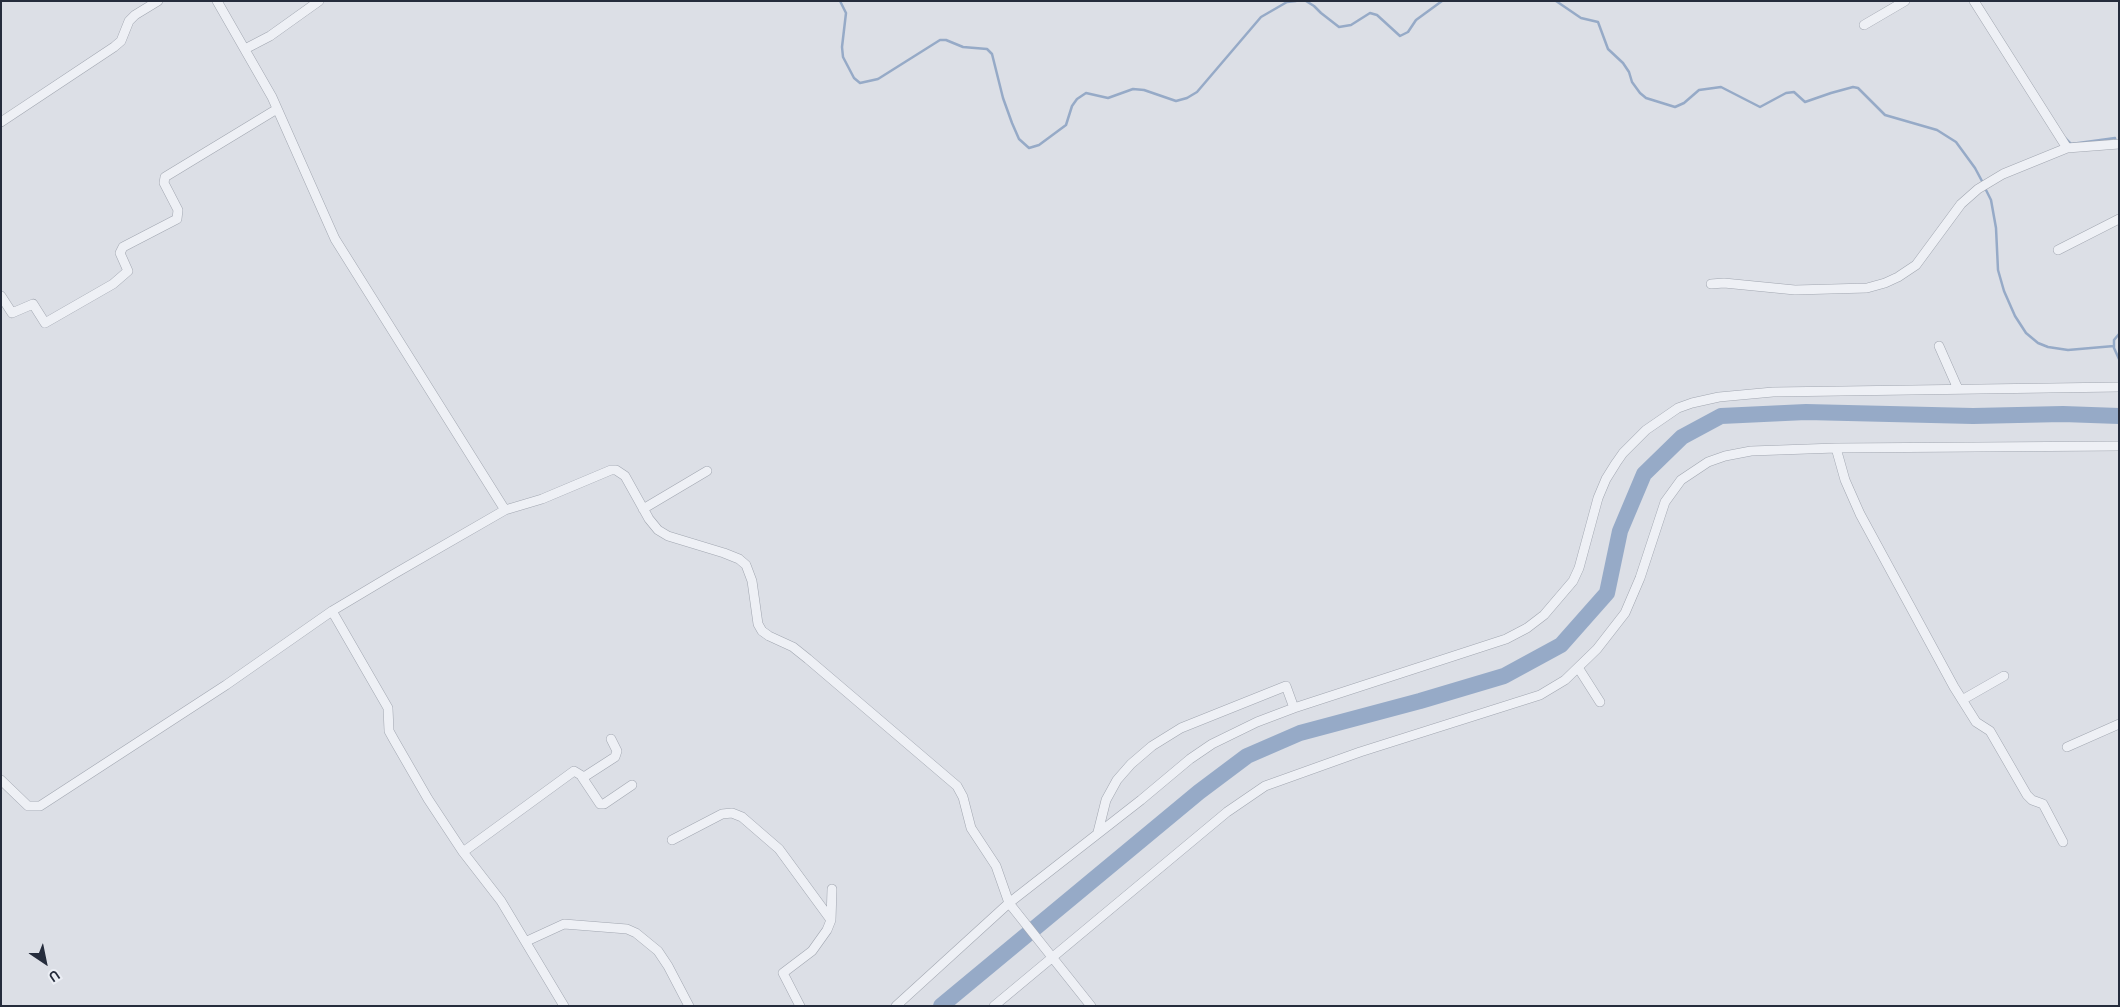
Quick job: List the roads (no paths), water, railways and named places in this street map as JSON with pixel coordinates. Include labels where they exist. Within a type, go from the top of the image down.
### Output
[{"type":"street","points":[[1,122],[121,42],[130,21],[135,15],[158,1]]},
{"type":"street","points":[[217,1],[277,108],[335,239],[505,510]]},
{"type":"street","points":[[245,49],[270,36],[319,1]]},
{"type":"street","points":[[1864,25],[1905,1]]},
{"type":"street","points":[[1974,1],[2067,148]]},
{"type":"street","points":[[1,296],[12,313],[34,304],[45,323],[113,284],[127,274],[128,271],[120,253],[123,247],[177,219],[178,210],[164,183],[165,177],[277,108]]},
{"type":"street","points":[[1711,284],[1724,283],[1795,290],[1867,288],[1885,282],[1898,277],[1916,265],[1961,204],[1978,189],[2003,174],[2067,148],[2119,145]]},
{"type":"street","points":[[2058,250],[2119,218]]},
{"type":"street","points":[[1939,346],[1958,389]]},
{"type":"street","points":[[896,1006],[1009,902],[1141,800],[1190,759],[1212,744],[1257,722],[1294,708],[1506,639],[1527,628],[1544,615],[1573,581],[1579,568],[1598,498],[1606,480],[1623,452],[1646,430],[1678,408],[1719,397],[1773,392],[2119,387]]},
{"type":"street","points":[[994,1006],[1226,812],[1265,786],[1360,752],[1540,695],[1554,688],[1578,669],[1625,613],[1634,596],[1665,502],[1681,480],[1708,462],[1725,456],[1751,451],[1836,448],[2119,446]]},
{"type":"street","points":[[1836,448],[1842,471],[1860,514],[1962,700],[1976,722],[1990,731],[2027,795],[2032,800],[2043,804],[2063,842]]},
{"type":"street","points":[[1,780],[28,806],[40,806],[226,685],[332,611],[505,510],[542,499],[611,470],[616,470],[625,476],[658,530],[668,536],[724,553],[739,559],[746,565],[752,581],[758,624],[762,631],[793,647],[957,786],[963,797],[971,828],[996,866],[1009,902],[1091,1006]]},
{"type":"street","points":[[644,509],[707,471]]},
{"type":"street","points":[[332,611],[388,708],[389,731],[428,799],[463,852],[501,901],[527,941],[564,1006]]},
{"type":"street","points":[[1578,669],[1600,702]]},
{"type":"street","points":[[1962,700],[2004,676]]},
{"type":"street","points":[[1098,832],[1106,800],[1117,780],[1130,764],[1152,746],[1182,728],[1286,686],[1294,708]]},
{"type":"street","points":[[2067,747],[2119,724]]},
{"type":"street","points":[[582,777],[616,755],[617,751],[611,740]]},
{"type":"street","points":[[463,852],[574,771],[582,777],[600,804],[604,804],[632,785]]},
{"type":"street","points":[[672,840],[722,814],[732,813],[742,817],[780,849],[831,920]]},
{"type":"street","points":[[800,1006],[783,973],[817,946],[827,930],[831,920],[832,889]]},
{"type":"street","points":[[527,941],[564,924],[627,929],[636,933],[658,951],[689,1006]]},
{"type":"waterway","points":[[840,1],[846,13],[842,47],[843,57],[854,78],[860,83],[878,79],[940,40],[946,40],[963,47],[987,49],[992,54],[1003,98],[1012,123],[1019,139],[1029,148],[1039,145],[1066,125],[1072,106],[1077,99],[1086,93],[1108,98],[1133,89],[1144,90],[1176,101],[1187,98],[1197,92],[1261,17],[1287,2],[1296,1]]},
{"type":"waterway","points":[[1306,1],[1339,27],[1351,25],[1370,13],[1377,15],[1400,36],[1408,32],[1416,20],[1442,1]]},
{"type":"waterway","points":[[1556,1],[1581,18],[1598,22],[1608,49],[1623,63],[1629,72],[1632,82],[1646,98],[1675,107],[1684,103],[1699,90],[1721,87],[1760,107],[1786,93],[1794,92],[1805,102],[1853,87],[1858,88],[1885,115],[1937,130],[1956,142],[1975,168],[1983,183]]},
{"type":"waterway","points":[[2065,138],[2071,144],[2115,138],[2116,142]]},
{"type":"waterway","points":[[1985,188],[1991,200],[1996,228],[1998,270],[2004,291],[2015,316],[2026,333],[2038,343],[2048,347],[2068,350],[2114,346]]},
{"type":"waterway","points":[[2119,334],[2114,340],[2114,348],[2119,359]]},
{"type":"waterway","points":[[941,1006],[1199,792],[1247,756],[1300,733],[1504,676],[1561,645],[1607,593],[1620,531],[1644,474],[1682,437],[1721,416],[1806,412],[1973,416],[2063,414],[2119,416]]}]
